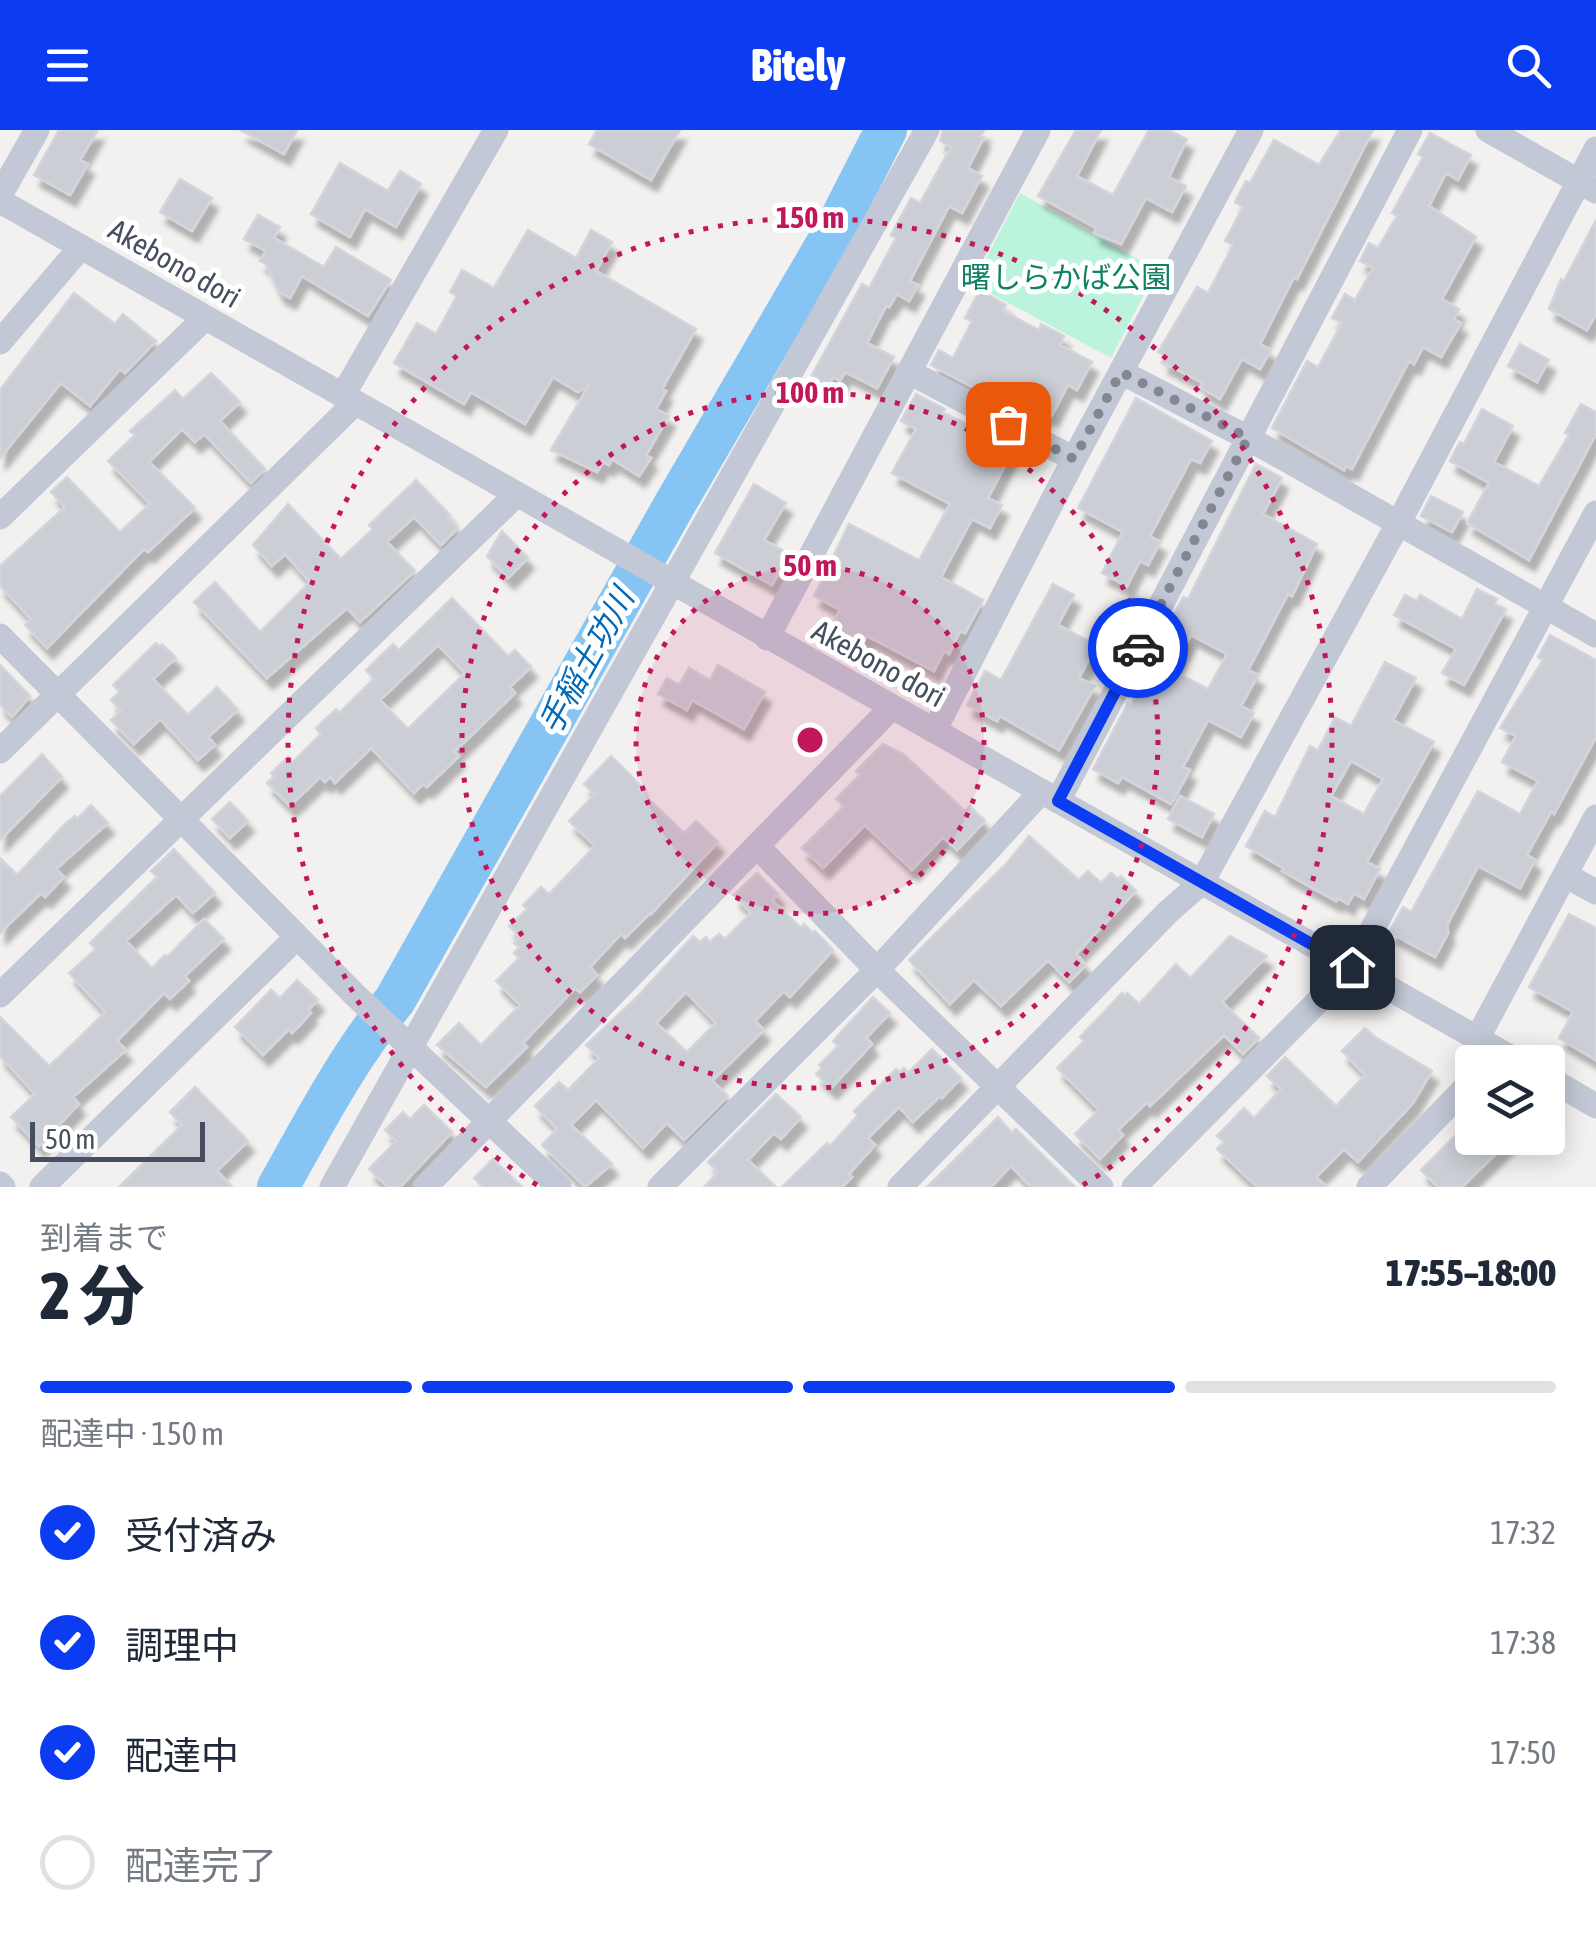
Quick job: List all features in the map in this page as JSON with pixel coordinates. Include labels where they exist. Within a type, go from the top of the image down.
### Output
[{"type":"street","points":[[0,198],[37,130]]},
{"type":"street","points":[[0,751],[349,399],[496,130]]},
{"type":"street","points":[[332,1187],[403,1041],[927,130]]},
{"type":"street","points":[[766,638],[1038,130]]},
{"type":"street","points":[[934,731],[1074,459],[1251,130]]},
{"type":"street","points":[[660,1187],[1049,796],[1248,438],[1410,130]]},
{"type":"street","points":[[1488,130],[1587,186]]},
{"type":"street","points":[[900,1187],[1167,913],[1202,882],[1587,186],[1596,149]]},
{"type":"street","name":"Akebono dori","points":[[0,198],[667,582],[1487,1045]]},
{"type":"street","points":[[0,342],[81,247]]},
{"type":"street","points":[[0,517],[206,318]]},
{"type":"street","points":[[909,372],[1074,459]]},
{"type":"street","points":[[1121,372],[1248,438],[1596,635]]},
{"type":"street","points":[[0,995],[516,495]]},
{"type":"street","points":[[1134,1187],[1352,967],[1596,513]]},
{"type":"street","points":[[0,636],[356,996],[560,1187]]},
{"type":"street","points":[[425,1187],[891,708]]},
{"type":"street","points":[[1478,1038],[1596,816]]},
{"type":"street","points":[[757,846],[877,970],[1101,1187]]},
{"type":"street","points":[[1565,874],[1596,892]]},
{"type":"street","points":[[42,1187],[297,936]]},
{"type":"street","points":[[1565,1087],[1595,1102]]},
{"type":"street","points":[[1369,1187],[1455,1098]]},
{"type":"green space","name":"曙しらかば公園","points":[[1020,193],[1157,270],[1111,358],[973,284]]},
{"type":"building","points":[[59,130],[98,130],[80,160],[88,164],[70,195],[34,175]]},
{"type":"building","points":[[240,130],[297,130],[284,154]]},
{"type":"building","points":[[597,130],[680,130],[651,180],[589,144]]},
{"type":"building","points":[[943,130],[984,130],[968,168],[982,176],[962,213],[949,206],[910,281],[918,285],[909,301],[897,294],[886,306],[867,343],[894,357],[877,388],[845,372],[840,381],[833,377],[829,385],[812,375],[862,284],[869,288],[896,238],[891,235],[911,198],[920,203],[951,147],[940,141]]},
{"type":"building","points":[[1076,130],[1101,130],[1077,176],[1113,195],[1149,130],[1168,130],[1187,139],[1169,177],[1186,186],[1172,212],[1146,198],[1121,244],[1094,233],[1096,228],[1038,196]]},
{"type":"building","points":[[1341,130],[1373,130],[1260,344],[1271,350],[1260,369],[1242,359],[1220,399],[1200,387],[1203,383],[1162,362],[1166,356],[1158,352],[1197,287],[1208,293],[1233,245],[1225,241],[1243,207],[1235,202],[1274,140],[1319,165]]},
{"type":"building","points":[[1430,133],[1471,155],[1458,180],[1446,173],[1429,206],[1476,237],[1442,299],[1459,309],[1454,319],[1461,323],[1441,357],[1423,347],[1414,364],[1409,361],[1352,469],[1346,466],[1344,470],[1272,428],[1307,361],[1318,367],[1342,323],[1332,318],[1345,294],[1355,300],[1373,268],[1360,261],[1369,243],[1378,248],[1397,216],[1392,213],[1423,157],[1418,154]]},
{"type":"building","points":[[340,163],[388,191],[400,171],[421,184],[396,227],[365,209],[350,237],[311,214]]},
{"type":"building","points":[[180,179],[212,198],[192,231],[160,212]]},
{"type":"building","points":[[258,215],[280,227],[274,238],[324,267],[336,247],[391,280],[368,316],[302,276],[290,298],[279,292],[266,264],[260,261],[266,251],[244,239]]},
{"type":"building","points":[[1596,220],[1596,314],[1587,330],[1549,309],[1561,279],[1564,281]]},
{"type":"building","points":[[528,230],[576,258],[591,230],[612,242],[596,271],[696,329],[662,389],[666,391],[656,409],[669,416],[646,455],[651,458],[639,476],[612,459],[609,465],[603,462],[597,472],[551,450],[589,385],[578,392],[553,377],[525,424],[471,392],[464,404],[394,363],[417,323],[436,334],[457,296],[450,292],[462,270],[494,288]]},
{"type":"building","points":[[980,290],[1006,305],[1003,311],[1039,330],[1041,324],[1064,336],[1060,345],[1092,362],[1077,390],[1068,385],[1052,415],[1046,412],[1040,423],[931,365],[939,350],[953,358],[972,321],[965,318]]},
{"type":"building","points":[[74,293],[115,324],[123,314],[156,341],[125,373],[120,369],[90,406],[61,383],[0,458],[0,390]]},
{"type":"building","points":[[1520,344],[1549,360],[1537,382],[1508,366]]},
{"type":"building","points":[[211,373],[240,402],[220,421],[265,469],[251,483],[204,434],[195,442],[182,429],[149,462],[195,508],[148,552],[144,549],[47,648],[25,625],[31,619],[0,586],[0,566],[65,507],[51,492],[67,477],[120,532],[150,504],[108,461],[135,435],[130,431],[175,390],[183,399]]},
{"type":"building","points":[[916,394],[945,409],[943,413],[1015,446],[988,498],[1002,505],[990,528],[972,519],[941,577],[983,600],[965,633],[960,631],[949,654],[944,651],[934,671],[867,636],[862,645],[830,629],[840,610],[814,596],[849,524],[919,560],[950,504],[892,473],[916,429],[901,421]]},
{"type":"building","points":[[1136,398],[1212,441],[1200,463],[1191,459],[1150,536],[1160,542],[1148,565],[1140,561],[1127,586],[1102,573],[1123,532],[1078,508]]},
{"type":"building","points":[[1581,404],[1596,412],[1596,434],[1529,560],[1467,523],[1489,483],[1450,461],[1460,442],[1464,444],[1482,409],[1513,426],[1494,462],[1539,486],[1569,435],[1565,433]]},
{"type":"building","points":[[1256,464],[1282,478],[1263,514],[1317,544],[1292,596],[1288,594],[1248,670],[1258,675],[1241,706],[1254,713],[1241,737],[1208,720],[1183,767],[1190,770],[1171,804],[1122,777],[1118,783],[1093,769],[1158,657],[1153,655],[1183,597],[1188,599]],"holes":[[[1191,635],[1227,654],[1208,689],[1172,670]]]},
{"type":"building","points":[[416,480],[458,528],[441,545],[414,517],[387,542],[415,571],[360,622],[347,608],[267,678],[194,602],[215,582],[260,632],[310,582],[285,554],[272,566],[253,545],[288,504],[341,559],[373,529],[369,525]]},
{"type":"building","points":[[754,484],[786,503],[764,540],[789,554],[772,585],[715,553]]},
{"type":"building","points":[[1431,496],[1463,512],[1452,532],[1421,516]]},
{"type":"building","points":[[502,531],[528,558],[508,578],[487,556]]},
{"type":"building","points":[[1053,584],[1074,595],[1058,625],[1096,645],[1079,678],[1095,686],[1059,750],[1000,716],[997,721],[967,705],[985,671],[1001,680]]},
{"type":"building","points":[[1477,589],[1497,599],[1494,604],[1506,609],[1464,685],[1442,673],[1456,649],[1394,615],[1405,595],[1417,601],[1420,595],[1462,619]]},
{"type":"building","points":[[452,598],[508,656],[515,650],[531,667],[510,687],[515,693],[454,752],[459,756],[427,787],[423,784],[414,793],[371,748],[335,783],[330,777],[325,782],[320,777],[290,806],[267,783],[274,776],[271,773],[288,757],[293,762],[321,734],[316,728],[336,709],[339,713],[374,679],[366,670],[393,644],[399,650]],"holes":[[[438,645],[465,673],[408,729],[380,700]]]},
{"type":"building","points":[[1550,635],[1596,660],[1596,737],[1527,855],[1535,860],[1520,888],[1478,866],[1435,957],[1389,932],[1403,907],[1411,912],[1478,791],[1520,814],[1538,781],[1502,762],[1516,736],[1500,728],[1543,660],[1538,657]]},
{"type":"building","points":[[156,643],[176,658],[153,679],[188,715],[217,687],[238,710],[208,737],[215,745],[198,760],[160,719],[134,744],[111,720],[121,711],[111,700],[120,692],[113,685]]},
{"type":"building","points":[[1385,662],[1416,678],[1393,720],[1434,742],[1367,862],[1380,869],[1364,899],[1354,893],[1348,904],[1282,871],[1283,868],[1246,846],[1265,811],[1275,817],[1310,746],[1318,750],[1335,717],[1351,726]],"holes":[[[1351,761],[1383,779],[1364,814],[1331,796]]]},
{"type":"building","points":[[0,665],[30,696],[12,717],[0,704]]},
{"type":"building","points":[[718,665],[765,692],[744,729],[692,700],[687,710],[658,694],[667,678],[679,685],[689,668],[710,680]]},
{"type":"building","points":[[883,744],[903,754],[965,811],[970,806],[985,821],[957,850],[943,837],[912,870],[865,825],[823,868],[802,848],[844,806],[836,799]]},
{"type":"building","points":[[42,754],[62,777],[0,840],[0,796]]},
{"type":"building","points":[[611,756],[641,786],[638,789],[684,833],[696,821],[718,842],[651,914],[625,938],[621,934],[590,967],[597,975],[580,992],[575,988],[523,1043],[527,1047],[486,1087],[437,1045],[459,1023],[481,1045],[520,1005],[496,981],[519,958],[514,953],[519,947],[514,943],[520,937],[509,926],[527,909],[523,905],[541,887],[549,894],[595,846],[569,821],[595,794],[584,784]]},
{"type":"building","points":[[1180,796],[1214,814],[1202,837],[1168,819]]},
{"type":"building","points":[[230,802],[248,821],[230,838],[212,819]]},
{"type":"building","points":[[91,805],[108,823],[56,869],[64,877],[45,897],[41,893],[0,933],[0,858],[17,875],[65,824],[75,816],[77,819]]},
{"type":"building","points":[[1029,836],[1079,880],[1088,871],[1101,883],[1111,873],[1118,879],[1121,876],[1136,891],[1076,954],[1086,965],[1069,982],[1048,960],[1001,1006],[974,980],[950,1004],[909,960]]},
{"type":"building","points":[[174,849],[215,893],[193,913],[176,895],[126,941],[152,968],[204,919],[224,939],[185,976],[189,981],[170,999],[164,993],[117,1041],[126,1050],[73,1097],[79,1104],[39,1146],[11,1117],[35,1094],[0,1056],[0,1017],[49,1066],[75,1042],[105,1012],[69,973],[96,949],[90,943],[157,877],[151,871]]},
{"type":"building","points":[[757,873],[778,894],[772,900],[801,928],[804,924],[815,931],[833,950],[790,997],[784,991],[755,1021],[764,1030],[712,1081],[728,1096],[684,1140],[667,1123],[643,1148],[596,1100],[571,1125],[612,1164],[585,1187],[542,1145],[557,1129],[535,1106],[559,1082],[568,1090],[599,1058],[586,1045],[693,936],[700,942],[706,937],[710,942],[719,934],[725,939],[751,913],[734,895]],"holes":[[[686,992],[716,1023],[687,1052],[656,1023]]]},
{"type":"building","points":[[1569,914],[1596,928],[1596,1060],[1559,1038],[1573,1012],[1529,987]]},
{"type":"building","points":[[1230,936],[1267,956],[1222,1002],[1259,1038],[1243,1054],[1224,1035],[1150,1106],[1147,1102],[1118,1130],[1123,1135],[1100,1159],[1075,1134],[1099,1110],[1057,1068],[1122,993],[1139,1004],[1176,964],[1190,978]]},
{"type":"building","points":[[297,980],[318,1000],[292,1033],[289,1029],[263,1055],[235,1027],[271,990],[280,998]]},
{"type":"building","points":[[873,997],[890,1013],[866,1038],[872,1044],[831,1088],[816,1074],[822,1068],[819,1065],[838,1046],[833,1041]]},
{"type":"building","points":[[1365,1028],[1432,1071],[1413,1103],[1358,1162],[1344,1149],[1316,1177],[1327,1187],[1257,1187],[1217,1149],[1224,1142],[1217,1136],[1244,1108],[1254,1118],[1281,1089],[1267,1076],[1285,1057],[1336,1106],[1365,1075],[1342,1051]]},
{"type":"building","points":[[932,1049],[961,1078],[942,1098],[913,1122],[899,1107],[868,1138],[875,1145],[842,1187],[782,1187],[827,1143],[830,1146],[858,1115],[854,1111],[896,1069],[900,1072],[904,1068],[908,1073]]},
{"type":"building","points":[[195,1087],[248,1141],[217,1171],[232,1187],[119,1187],[182,1125],[170,1112]]},
{"type":"building","points":[[776,1094],[801,1117],[781,1139],[774,1133],[748,1160],[776,1187],[704,1187],[718,1172],[708,1162]]},
{"type":"building","points":[[424,1105],[452,1132],[400,1187],[388,1187],[369,1169],[396,1141],[385,1130],[403,1112],[410,1119]]},
{"type":"building","points":[[998,1117],[1012,1133],[1016,1129],[1075,1187],[1031,1187],[1011,1166],[991,1187],[927,1187]]},
{"type":"building","points":[[1455,1136],[1455,1155],[1495,1155],[1462,1187],[1438,1187],[1421,1170]]},
{"type":"building","points":[[493,1159],[522,1187],[483,1187],[474,1178]]},
{"type":"waterway","name":"手稲土功川","points":[[278,1187],[347,1067],[395,1000],[676,502],[836,228],[886,130]]},
{"type":"way so far","points":[[1008,424],[1074,459],[1121,372],[1248,438],[1138,648]]},
{"type":"route","points":[[1138,648],[1058,801],[1352,967]]}]
